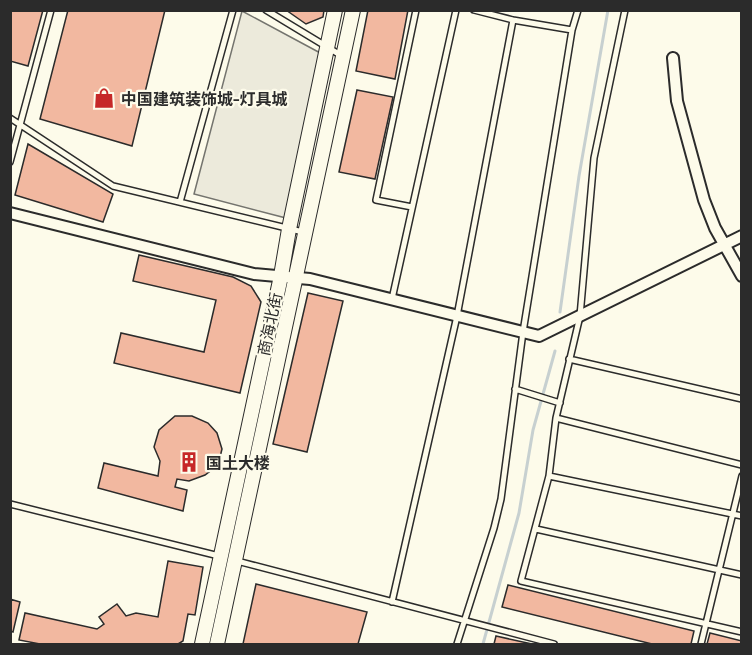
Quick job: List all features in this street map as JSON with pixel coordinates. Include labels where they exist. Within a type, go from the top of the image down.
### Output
[{"type":"main road","name":"商海北街","points":[[288,277],[289,228],[335,10]]},
{"type":"main road","name":"商海北街","points":[[202,645],[227,558],[288,277],[305,232],[353,10]]},
{"type":"main road","name":"商海北街","points":[[217,645],[227,558]]},
{"type":"street","points":[[673,58],[677,101],[690,154],[708,209],[723,245],[741,276]]},
{"type":"street","points":[[10,213],[254,274],[310,279],[539,336],[741,236]]},
{"type":"lane","points":[[10,162],[51,10]]},
{"type":"lane","points":[[180,202],[233,10]]},
{"type":"lane","points":[[266,10],[343,56]]},
{"type":"lane","points":[[412,207],[376,200],[416,10]]},
{"type":"lane","points":[[392,299],[456,10]]},
{"type":"lane","points":[[474,10],[513,20],[573,30]]},
{"type":"lane","points":[[457,645],[501,499],[523,332],[578,10]]},
{"type":"lane","points":[[625,10],[594,158],[580,316],[556,418],[549,476],[521,581],[741,632]]},
{"type":"lane","points":[[392,602],[457,316],[513,20]]},
{"type":"lane","points":[[10,118],[113,186],[305,232]]},
{"type":"lane","points":[[569,359],[741,399]]},
{"type":"lane","points":[[515,389],[560,403]]},
{"type":"lane","points":[[556,418],[741,465]]},
{"type":"lane","points":[[549,476],[741,516]]},
{"type":"lane","points":[[701,645],[741,476]]},
{"type":"lane","points":[[10,504],[227,558],[554,645]]},
{"type":"lane","points":[[536,529],[741,575]]},
{"type":"shaded area","points":[[242,11],[324,55],[286,218],[194,194]]},
{"type":"building","points":[[10,10],[43,10],[28,66],[10,61]]},
{"type":"building","points":[[68,10],[165,10],[132,146],[40,119]]},
{"type":"building","points":[[286,10],[324,10],[323,17],[306,24]]},
{"type":"building","points":[[368,10],[408,10],[395,79],[356,71]]},
{"type":"building","points":[[357,90],[393,97],[375,179],[339,172]]},
{"type":"building","points":[[28,144],[113,194],[103,222],[15,195]]},
{"type":"building","points":[[139,255],[233,277],[251,286],[261,302],[240,393],[114,363],[121,333],[204,352],[216,300],[133,281]]},
{"type":"building","points":[[308,293],[343,301],[307,452],[273,444]]},
{"type":"building","name":"国土大楼","points":[[175,416],[192,416],[208,423],[217,433],[222,449],[218,465],[205,475],[189,481],[177,479],[175,487],[187,490],[183,511],[98,488],[104,463],[158,476],[160,461],[154,447],[159,430]]},
{"type":"building","points":[[168,561],[203,567],[195,615],[188,614],[183,641],[178,644],[40,644],[19,640],[25,613],[97,629],[104,624],[99,617],[117,604],[126,616],[136,613],[158,617]]},
{"type":"building","points":[[256,584],[367,612],[358,644],[243,644]]},
{"type":"building","points":[[508,585],[694,631],[691,644],[652,644],[502,607]]},
{"type":"building","points":[[10,599],[20,602],[13,632],[10,631]]},
{"type":"building","points":[[710,633],[742,641],[742,644],[707,644]]},
{"type":"building","points":[[496,636],[532,644],[494,644]]},
{"type":"waterway","points":[[560,312],[579,176],[608,10]]},
{"type":"waterway","points":[[483,644],[519,513],[533,430],[555,351]]},
{"type":"place","name":"中国建筑装饰城-灯具城","points":[[104,98]]},
{"type":"place","name":"国土大楼","points":[[189,462]]}]
